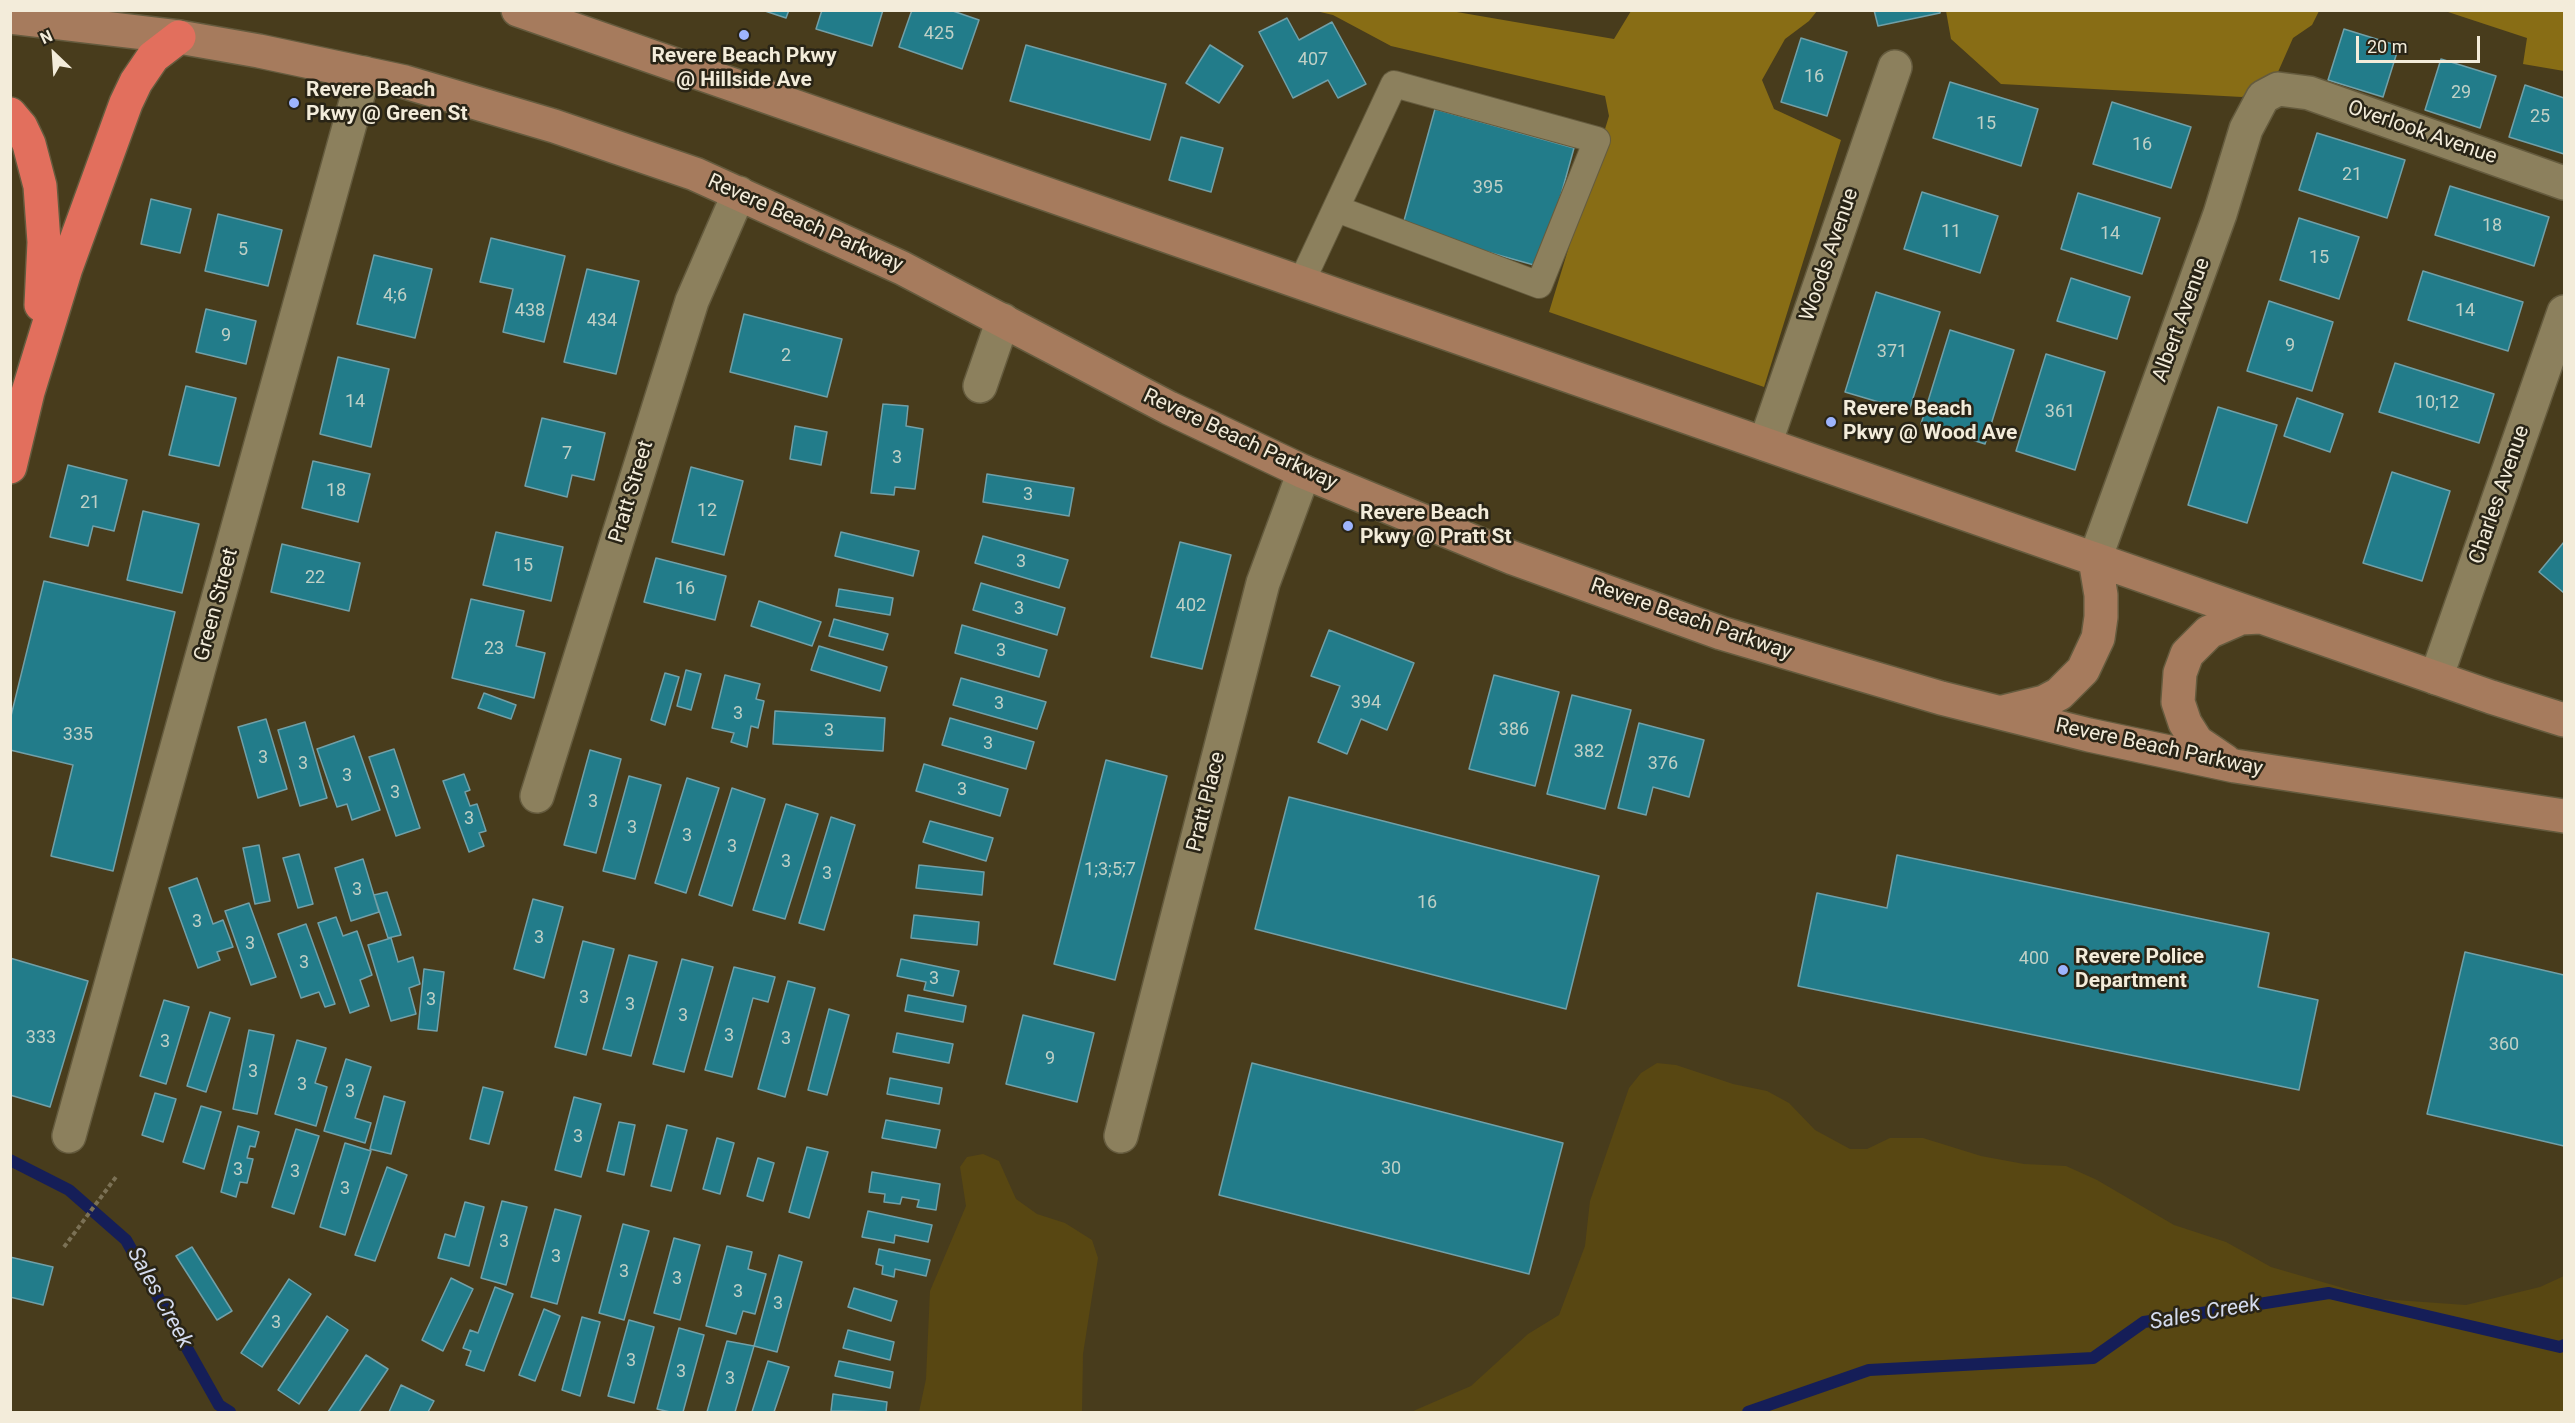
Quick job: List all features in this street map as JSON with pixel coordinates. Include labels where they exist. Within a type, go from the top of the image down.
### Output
[{"type":"highway","points":[[10,467],[28,392],[66,268],[126,103],[148,63],[179,37]]},
{"type":"highway","points":[[10,114],[21,127],[32,154],[43,213],[41,304],[28,392]]},
{"type":"main road","points":[[518,10],[2260,617],[2565,720]]},
{"type":"main road","name":"Revere Beach Parkway","points":[[10,17],[179,37],[364,73],[472,101],[554,126],[694,174],[885,260],[1178,412],[1304,472],[1513,558],[1652,609],[1805,659],[1998,712],[2235,766],[2565,816]]},
{"type":"main road","points":[[1998,712],[2029,708],[2044,702],[2059,694],[2084,670],[2098,638],[2101,617],[2101,595],[2095,559]]},
{"type":"main road","points":[[2235,766],[2215,756],[2190,733],[2178,702],[2180,673],[2187,654],[2209,632],[2241,618],[2260,617]]},
{"type":"street","name":"Woods Avenue","points":[[1765,444],[1895,66]]},
{"type":"street","name":"Green Street","points":[[69,1136],[364,73]]},
{"type":"street","name":"Overlook Avenue","points":[[2277,89],[2309,93],[2565,183]]},
{"type":"street","name":"Albert Avenue","points":[[2095,559],[2220,214],[2248,122],[2262,97],[2277,89]]},
{"type":"street","name":"Pratt Street","points":[[537,796],[692,301],[739,193]]},
{"type":"street","name":"Charles Avenue","points":[[2436,678],[2565,312]]},
{"type":"street","points":[[980,386],[1003,320]]},
{"type":"street","name":"Pratt Place","points":[[1121,1136],[1263,583],[1304,472]]},
{"type":"lane","points":[[1301,283],[1394,84],[1597,140],[1539,285],[1337,209]]},
{"type":"path","points":[[64,1247],[116,1177]]},
{"type":"shaded area","points":[[1316,11],[1451,11],[1614,39],[1631,11],[1817,11],[1809,21],[1785,39],[1762,80],[1774,109],[1841,140],[1764,387],[1549,312],[1609,116],[1605,96],[1391,46],[1333,15]]},
{"type":"shaded area","points":[[1946,11],[2319,11],[2312,25],[2293,38],[2278,72],[2242,97],[2001,84],[1951,39]]},
{"type":"shaded area","points":[[2445,11],[2564,11],[2564,71],[2523,64],[2527,38]]},
{"type":"shaded area","points":[[1657,1063],[1676,1065],[1733,1084],[1767,1091],[1789,1103],[1815,1130],[1850,1149],[1867,1149],[1890,1138],[1923,1138],[1981,1156],[2024,1164],[2066,1166],[2097,1180],[2174,1225],[2226,1242],[2271,1267],[2381,1299],[2466,1305],[2540,1287],[2564,1276],[2564,1412],[1411,1412],[1471,1386],[1528,1334],[1559,1315],[1585,1246],[1590,1201],[1629,1088],[1641,1073]]},
{"type":"shaded area","points":[[983,1154],[999,1161],[1016,1199],[1037,1214],[1065,1223],[1092,1240],[1098,1258],[1083,1354],[1082,1412],[919,1412],[926,1379],[930,1291],[966,1206],[960,1167],[967,1157]]},
{"type":"building","points":[[762,10],[789,10],[786,18]]},
{"type":"building","points":[[822,10],[883,10],[872,46],[816,29]]},
{"type":"building","points":[[912,10],[950,10],[979,20],[962,69],[899,47]]},
{"type":"building","points":[[1874,10],[1940,10],[1940,13],[1878,26]]},
{"type":"building","points":[[1287,18],[1299,40],[1332,22],[1366,84],[1338,98],[1328,80],[1293,98],[1259,32]]},
{"type":"building","points":[[2344,29],[2399,46],[2383,97],[2328,80]]},
{"type":"building","points":[[1801,38],[1847,52],[1827,116],[1781,102]]},
{"type":"building","points":[[1026,45],[1166,84],[1150,140],[1010,101]]},
{"type":"building","points":[[1210,45],[1243,66],[1219,103],[1186,83]]},
{"type":"building","points":[[2441,59],[2496,76],[2480,128],[2425,110]]},
{"type":"building","points":[[1950,82],[2038,109],[2021,166],[1933,138]]},
{"type":"building","points":[[2525,85],[2564,98],[2564,154],[2509,137]]},
{"type":"building","points":[[2112,102],[2191,127],[2171,188],[2093,164]]},
{"type":"building","points":[[1435,109],[1574,148],[1541,267],[1402,228]]},
{"type":"building","points":[[2317,133],[2405,160],[2387,218],[2299,190]]},
{"type":"building","points":[[1181,137],[1223,148],[1211,192],[1169,180]]},
{"type":"building","points":[[2450,186],[2549,217],[2534,266],[2435,235]]},
{"type":"building","points":[[1922,192],[1998,216],[1980,273],[1904,249]]},
{"type":"building","points":[[2078,193],[2160,218],[2142,274],[2061,249]]},
{"type":"building","points":[[151,199],[191,209],[180,253],[141,244]]},
{"type":"building","points":[[218,214],[282,230],[268,286],[205,271]]},
{"type":"building","points":[[2299,218],[2359,237],[2339,299],[2280,280]]},
{"type":"building","points":[[491,238],[565,256],[544,342],[503,332],[513,289],[480,282]]},
{"type":"building","points":[[374,255],[432,269],[415,338],[357,324]]},
{"type":"building","points":[[587,269],[639,281],[616,374],[564,362]]},
{"type":"building","points":[[2423,271],[2523,302],[2508,351],[2408,320]]},
{"type":"building","points":[[2071,278],[2130,297],[2117,339],[2057,321]]},
{"type":"building","points":[[1876,292],[1940,312],[1909,411],[1845,392]]},
{"type":"building","points":[[2269,301],[2333,322],[2312,391],[2247,371]]},
{"type":"building","points":[[206,309],[256,321],[246,364],[196,352]]},
{"type":"building","points":[[744,314],[842,339],[827,397],[730,372]]},
{"type":"building","points":[[1950,330],[2014,350],[1985,444],[1921,424]]},
{"type":"building","points":[[2046,354],[2105,372],[2075,470],[2016,451]]},
{"type":"building","points":[[338,357],[389,369],[371,447],[320,434]]},
{"type":"building","points":[[2395,363],[2494,394],[2479,443],[2379,412]]},
{"type":"building","points":[[186,386],[236,398],[219,466],[169,455]]},
{"type":"building","points":[[2297,398],[2343,414],[2330,452],[2284,436]]},
{"type":"building","points":[[883,404],[908,406],[906,426],[923,429],[915,489],[895,487],[894,495],[871,493]]},
{"type":"building","points":[[2218,407],[2277,425],[2247,523],[2188,505]]},
{"type":"building","points":[[542,418],[605,433],[594,480],[572,475],[567,497],[525,486]]},
{"type":"building","points":[[795,426],[827,432],[821,465],[790,459]]},
{"type":"building","points":[[313,461],[370,474],[358,522],[302,508]]},
{"type":"building","points":[[68,465],[127,480],[114,531],[93,526],[88,546],[50,537]]},
{"type":"building","points":[[691,467],[743,481],[724,555],[672,542]]},
{"type":"building","points":[[2392,472],[2450,491],[2422,581],[2363,563]]},
{"type":"building","points":[[987,474],[1074,488],[1069,516],[983,502]]},
{"type":"building","points":[[143,511],[199,524],[182,593],[127,580]]},
{"type":"building","points":[[496,532],[563,547],[551,601],[483,585]]},
{"type":"building","points":[[841,532],[919,551],[913,576],[835,556]]},
{"type":"building","points":[[983,536],[1068,560],[1059,588],[975,563]]},
{"type":"building","points":[[1180,542],[1231,555],[1202,669],[1151,657]]},
{"type":"building","points":[[2564,542],[2564,593],[2539,572]]},
{"type":"building","points":[[282,544],[360,563],[349,611],[271,592]]},
{"type":"building","points":[[656,558],[726,576],[715,620],[644,602]]},
{"type":"building","points":[[44,581],[175,612],[113,871],[51,856],[73,765],[10,750],[10,720]]},
{"type":"building","points":[[981,583],[1065,608],[1057,635],[973,610]]},
{"type":"building","points":[[839,589],[893,598],[890,615],[836,606]]},
{"type":"building","points":[[471,599],[524,611],[516,646],[545,653],[534,698],[452,678]]},
{"type":"building","points":[[759,601],[821,622],[812,646],[751,626]]},
{"type":"building","points":[[834,619],[888,634],[883,650],[829,636]]},
{"type":"building","points":[[962,625],[1047,650],[1039,677],[955,653]]},
{"type":"building","points":[[1329,630],[1414,663],[1387,730],[1361,719],[1347,754],[1318,742],[1340,686],[1311,676]]},
{"type":"building","points":[[819,646],[887,667],[880,691],[811,670]]},
{"type":"building","points":[[686,670],[701,674],[691,710],[677,706]]},
{"type":"building","points":[[665,673],[679,677],[665,725],[651,720]]},
{"type":"building","points":[[725,675],[760,684],[756,699],[764,701],[758,728],[751,726],[747,747],[731,742],[734,733],[712,728]]},
{"type":"building","points":[[1494,675],[1559,692],[1535,786],[1469,769]]},
{"type":"building","points":[[961,678],[1046,702],[1037,729],[953,705]]},
{"type":"building","points":[[484,693],[516,705],[511,719],[478,708]]},
{"type":"building","points":[[1572,695],[1631,710],[1605,809],[1547,794]]},
{"type":"building","points":[[775,711],[885,718],[883,751],[773,744]]},
{"type":"building","points":[[950,718],[1034,742],[1026,769],[942,745]]},
{"type":"building","points":[[266,719],[287,789],[258,798],[238,727]]},
{"type":"building","points":[[305,722],[327,798],[300,806],[278,730]]},
{"type":"building","points":[[1639,723],[1704,740],[1689,797],[1653,787],[1646,815],[1618,808]]},
{"type":"building","points":[[354,736],[380,810],[352,820],[347,804],[337,807],[317,749]]},
{"type":"building","points":[[394,749],[420,828],[396,836],[369,757]]},
{"type":"building","points":[[590,750],[621,759],[596,853],[564,845]]},
{"type":"building","points":[[1106,760],[1167,776],[1115,980],[1054,964]]},
{"type":"building","points":[[924,764],[1008,789],[1000,816],[916,791]]},
{"type":"building","points":[[464,774],[470,790],[465,792],[470,806],[477,804],[486,831],[479,833],[484,846],[469,852],[443,781]]},
{"type":"building","points":[[629,776],[661,785],[635,879],[603,871]]},
{"type":"building","points":[[687,778],[719,788],[686,893],[655,883]]},
{"type":"building","points":[[732,788],[765,799],[732,906],[699,895]]},
{"type":"building","points":[[1289,797],[1599,876],[1566,1009],[1255,929]]},
{"type":"building","points":[[786,804],[818,814],[785,919],[753,910]]},
{"type":"building","points":[[831,817],[855,825],[824,930],[799,923]]},
{"type":"building","points":[[930,821],[993,838],[986,861],[923,842]]},
{"type":"building","points":[[259,845],[270,901],[255,904],[243,848]]},
{"type":"building","points":[[299,854],[313,904],[298,908],[283,858]]},
{"type":"building","points":[[1897,855],[2269,933],[2258,987],[2318,1000],[2299,1090],[1798,986],[1817,893],[1887,908]]},
{"type":"building","points":[[363,859],[379,912],[351,921],[335,868]]},
{"type":"building","points":[[919,865],[984,872],[982,895],[916,888]]},
{"type":"building","points":[[197,878],[213,924],[223,920],[233,947],[217,952],[220,960],[198,968],[169,888]]},
{"type":"building","points":[[387,892],[401,935],[388,938],[374,895]]},
{"type":"building","points":[[533,899],[563,907],[544,978],[514,969]]},
{"type":"building","points":[[249,903],[276,977],[251,985],[225,911]]},
{"type":"building","points":[[914,915],[979,922],[977,945],[911,938]]},
{"type":"building","points":[[336,917],[343,936],[357,931],[372,975],[360,980],[369,1006],[350,1013],[318,923]]},
{"type":"building","points":[[306,924],[335,1004],[325,1007],[319,992],[301,998],[278,934]]},
{"type":"building","points":[[391,938],[398,962],[413,957],[420,984],[409,988],[416,1014],[391,1021],[368,945]]},
{"type":"building","points":[[583,941],[614,949],[586,1055],[555,1047]]},
{"type":"building","points":[[2465,952],[2564,975],[2564,1146],[2427,1114]]},
{"type":"building","points":[[629,955],[657,962],[631,1056],[603,1049]]},
{"type":"building","points":[[10,958],[88,981],[50,1107],[10,1095]]},
{"type":"building","points":[[682,959],[713,967],[684,1072],[653,1064]]},
{"type":"building","points":[[901,959],[959,971],[953,996],[924,990],[926,982],[897,976]]},
{"type":"building","points":[[734,967],[775,977],[768,1002],[753,998],[732,1077],[705,1070]]},
{"type":"building","points":[[424,969],[444,972],[437,1031],[418,1029]]},
{"type":"building","points":[[788,981],[815,988],[785,1097],[758,1089]]},
{"type":"building","points":[[908,995],[966,1006],[963,1022],[905,1011]]},
{"type":"building","points":[[164,1000],[189,1007],[166,1084],[140,1076]]},
{"type":"building","points":[[829,1009],[849,1015],[827,1095],[808,1090]]},
{"type":"building","points":[[210,1012],[230,1018],[206,1092],[187,1086]]},
{"type":"building","points":[[1023,1015],[1094,1033],[1077,1102],[1006,1084]]},
{"type":"building","points":[[249,1030],[274,1035],[257,1114],[233,1109]]},
{"type":"building","points":[[897,1033],[953,1044],[949,1063],[893,1052]]},
{"type":"building","points":[[297,1040],[326,1048],[315,1083],[327,1087],[316,1126],[275,1114]]},
{"type":"building","points":[[346,1059],[371,1067],[355,1118],[371,1123],[365,1143],[324,1131]]},
{"type":"building","points":[[1252,1063],[1563,1143],[1529,1274],[1219,1195]]},
{"type":"building","points":[[890,1078],[942,1088],[939,1104],[887,1094]]},
{"type":"building","points":[[483,1087],[503,1092],[489,1144],[470,1139]]},
{"type":"building","points":[[155,1093],[176,1099],[163,1142],[142,1135]]},
{"type":"building","points":[[384,1096],[405,1102],[391,1154],[370,1149]]},
{"type":"building","points":[[574,1097],[601,1104],[581,1177],[555,1170]]},
{"type":"building","points":[[201,1106],[221,1112],[204,1169],[183,1162]]},
{"type":"building","points":[[886,1120],[940,1130],[936,1148],[882,1138]]},
{"type":"building","points":[[619,1122],[635,1125],[624,1175],[607,1171]]},
{"type":"building","points":[[667,1125],[687,1130],[671,1191],[651,1186]]},
{"type":"building","points":[[238,1126],[259,1132],[255,1147],[250,1146],[247,1158],[253,1159],[247,1183],[240,1182],[236,1197],[221,1192]]},
{"type":"building","points":[[296,1129],[319,1136],[294,1214],[272,1207]]},
{"type":"building","points":[[717,1138],[734,1143],[720,1194],[703,1189]]},
{"type":"building","points":[[345,1143],[371,1151],[345,1235],[320,1227]]},
{"type":"building","points":[[807,1147],[828,1152],[809,1218],[789,1212]]},
{"type":"building","points":[[758,1158],[774,1163],[763,1201],[747,1196]]},
{"type":"building","points":[[387,1167],[407,1175],[375,1261],[355,1255]]},
{"type":"building","points":[[872,1172],[940,1184],[936,1210],[917,1207],[919,1200],[902,1197],[900,1204],[884,1202],[885,1194],[869,1192]]},
{"type":"building","points":[[502,1201],[527,1207],[506,1285],[481,1278]]},
{"type":"building","points":[[465,1202],[484,1207],[469,1266],[438,1258],[445,1234],[455,1237]]},
{"type":"building","points":[[555,1209],[581,1216],[557,1304],[531,1297]]},
{"type":"building","points":[[868,1211],[932,1225],[928,1242],[895,1235],[894,1243],[862,1237]]},
{"type":"building","points":[[623,1224],[649,1231],[624,1320],[599,1313]]},
{"type":"building","points":[[674,1238],[700,1245],[680,1320],[654,1313]]},
{"type":"building","points":[[727,1246],[752,1252],[748,1269],[766,1274],[755,1314],[743,1311],[736,1334],[706,1326]]},
{"type":"building","points":[[192,1247],[232,1311],[217,1320],[176,1256]]},
{"type":"building","points":[[879,1249],[930,1260],[926,1276],[895,1269],[894,1277],[882,1274],[883,1266],[876,1264]]},
{"type":"building","points":[[779,1255],[802,1262],[777,1352],[754,1346]]},
{"type":"building","points":[[10,1257],[53,1267],[43,1305],[10,1297]]},
{"type":"building","points":[[451,1278],[473,1289],[443,1351],[422,1340]]},
{"type":"building","points":[[289,1279],[311,1294],[262,1367],[241,1353]]},
{"type":"building","points":[[495,1287],[513,1294],[484,1371],[466,1365],[471,1351],[463,1348],[470,1330],[478,1333]]},
{"type":"building","points":[[854,1288],[897,1301],[891,1321],[848,1307]]},
{"type":"building","points":[[544,1309],[560,1316],[535,1381],[519,1375]]},
{"type":"building","points":[[327,1316],[348,1330],[299,1404],[278,1390]]},
{"type":"building","points":[[582,1317],[600,1322],[580,1396],[562,1390]]},
{"type":"building","points":[[629,1320],[654,1327],[634,1403],[608,1396]]},
{"type":"building","points":[[679,1328],[704,1335],[683,1412],[670,1412],[657,1409]]},
{"type":"building","points":[[848,1330],[894,1342],[890,1360],[843,1348]]},
{"type":"building","points":[[727,1341],[754,1346],[735,1412],[707,1412]]},
{"type":"building","points":[[366,1355],[388,1369],[359,1412],[328,1412]]},
{"type":"building","points":[[768,1361],[789,1367],[774,1412],[752,1412]]},
{"type":"building","points":[[839,1361],[893,1372],[890,1388],[835,1376]]},
{"type":"building","points":[[401,1385],[434,1401],[428,1412],[389,1412]]},
{"type":"building","points":[[833,1394],[887,1402],[886,1412],[831,1411]]},
{"type":"waterway","name":"Sales Creek","points":[[10,1160],[69,1190],[126,1240],[219,1405],[230,1412]]},
{"type":"waterway","name":"Sales Creek","points":[[1748,1412],[1869,1370],[2093,1358],[2144,1322],[2329,1293],[2560,1347],[2564,1345]]},
{"type":"place","name":"Revere Beach Pkwy @ Hillside Ave","points":[[744,35]]},
{"type":"place","name":"Revere Beach Pkwy @ Green St","points":[[294,103]]},
{"type":"place","name":"Revere Beach Pkwy @ Wood Ave","points":[[1831,422]]},
{"type":"place","name":"Revere Beach Pkwy @ Pratt St","points":[[1348,526]]},
{"type":"place","name":"Revere Police Department","points":[[2063,970]]}]
